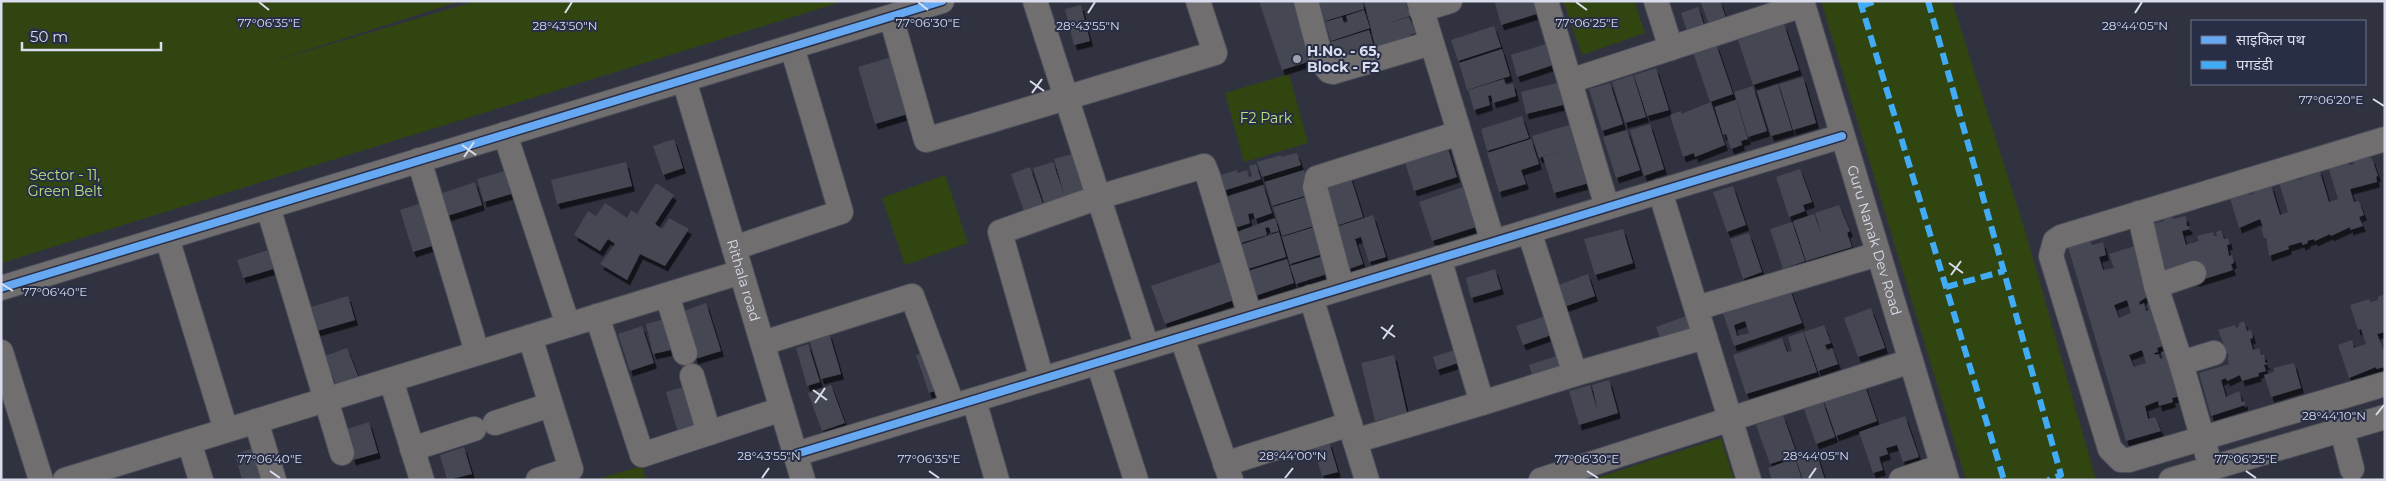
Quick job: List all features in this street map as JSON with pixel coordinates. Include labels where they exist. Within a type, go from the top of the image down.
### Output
[{"type":"street","points":[[1,288],[942,1]]},
{"type":"street","points":[[1035,1],[1147,347]]},
{"type":"street","points":[[892,17],[926,140],[1215,53],[1198,1]]},
{"type":"street","points":[[1306,1],[1322,62],[1329,71],[1333,72],[1431,43]]},
{"type":"street","points":[[1450,1],[1420,6],[1493,242]]},
{"type":"street","points":[[1546,1],[1606,207]]},
{"type":"street","points":[[1656,1],[1671,48]]},
{"type":"street","points":[[1570,80],[1802,3]]},
{"type":"street","name":"Guru Nanak Dev Road","points":[[1802,3],[1945,473]]},
{"type":"street","points":[[734,248],[841,212],[792,47]]},
{"type":"street","name":"Rithala road","points":[[684,80],[782,409],[797,472]]},
{"type":"street","points":[[1342,288],[1315,187],[1318,178],[1459,133]]},
{"type":"street","points":[[505,134],[568,326]]},
{"type":"street","points":[[797,472],[964,403],[1842,136]]},
{"type":"street","points":[[2385,139],[2061,237],[2055,241],[2051,256],[2110,449],[2122,460],[2129,460],[2203,439],[2385,384]]},
{"type":"street","points":[[419,160],[477,352]]},
{"type":"street","points":[[1042,379],[1000,232],[1099,197],[1204,166],[1250,316]]},
{"type":"street","points":[[1660,191],[1749,480]]},
{"type":"street","points":[[268,207],[342,453]]},
{"type":"street","points":[[2139,213],[2156,286],[2212,468]]},
{"type":"street","points":[[1529,231],[1575,374]]},
{"type":"street","points":[[167,238],[226,430]]},
{"type":"street","points":[[1697,308],[1878,254]]},
{"type":"street","points":[[1439,258],[1482,403]]},
{"type":"street","points":[[65,480],[741,272]]},
{"type":"street","points":[[2156,286],[2194,273]]},
{"type":"street","points":[[667,295],[685,353]]},
{"type":"street","points":[[763,344],[912,296],[964,403],[997,480]]},
{"type":"street","points":[[1311,297],[1368,480]]},
{"type":"street","points":[[597,316],[642,455],[782,409]]},
{"type":"street","points":[[530,337],[571,470],[538,480]]},
{"type":"street","points":[[1182,338],[1228,472],[1353,433],[1482,403],[1575,374],[1705,338]]},
{"type":"street","points":[[1,352],[11,417],[41,480]]},
{"type":"street","points":[[2181,363],[2214,353]]},
{"type":"street","points":[[1541,480],[1911,361]]},
{"type":"street","points":[[1098,362],[1136,480]]},
{"type":"street","points":[[692,376],[709,433]]},
{"type":"street","points":[[391,380],[422,480]]},
{"type":"street","points":[[412,449],[550,405]]},
{"type":"street","points":[[2171,480],[2385,418]]},
{"type":"street","points":[[256,421],[274,480]]},
{"type":"street","points":[[2342,430],[2352,469]]},
{"type":"street","points":[[190,442],[201,480]]},
{"type":"street","points":[[1901,480],[1945,473]]},
{"type":"green space","name":"Sector - 11, Green Belt","points":[[1,1],[461,1],[264,64],[476,1],[844,1],[1,263]]},
{"type":"green space","points":[[1563,1],[1634,1],[1645,33],[1582,55]]},
{"type":"green space","points":[[1821,1],[1952,1],[2026,234],[2096,480],[1966,480]]},
{"type":"green space","name":"F2 Park","points":[[1289,74],[1308,143],[1244,162],[1225,93]]},
{"type":"green space","points":[[945,175],[968,243],[905,265],[882,198]]},
{"type":"green space","points":[[1721,438],[1734,480],[1590,480]]},
{"type":"green space","points":[[642,466],[646,480],[594,480]]},
{"type":"building","points":[[1259,1],[1300,1],[1317,59],[1282,70]]},
{"type":"building","points":[[1319,1],[1362,1],[1364,9],[1325,21]]},
{"type":"building","points":[[1364,1],[1405,1],[1410,16],[1385,24],[1409,17],[1416,33],[1410,35],[1412,42],[1377,53]]},
{"type":"building","points":[[1501,1],[1540,1],[1543,12],[1501,25],[1495,3]]},
{"type":"building","points":[[1705,1],[1720,1],[1727,21],[1710,27],[1701,3]]},
{"type":"building","points":[[1081,5],[1090,41],[1074,45],[1065,9]]},
{"type":"building","points":[[1698,7],[1706,31],[1689,37],[1681,13]]},
{"type":"building","points":[[1364,10],[1370,28],[1331,41],[1325,22],[1342,17],[1344,23],[1348,22],[1346,16]]},
{"type":"building","points":[[1784,24],[1799,70],[1753,85],[1738,40]]},
{"type":"building","points":[[1494,26],[1501,47],[1458,61],[1451,40]]},
{"type":"building","points":[[1369,30],[1376,54],[1338,64],[1331,42]]},
{"type":"building","points":[[1552,42],[1559,63],[1517,77],[1511,55]]},
{"type":"building","points":[[1716,44],[1733,94],[1710,102],[1693,52]]},
{"type":"building","points":[[1502,49],[1510,76],[1467,90],[1459,63]]},
{"type":"building","points":[[895,56],[911,113],[875,124],[858,67]]},
{"type":"building","points":[[1656,68],[1669,110],[1647,116],[1634,75]]},
{"type":"building","points":[[1633,75],[1646,117],[1625,123],[1612,82]]},
{"type":"building","points":[[1803,77],[1816,123],[1793,130],[1779,84]]},
{"type":"building","points":[[1504,79],[1506,85],[1513,83],[1516,96],[1493,103],[1491,95],[1488,96],[1490,105],[1474,110],[1468,90]]},
{"type":"building","points":[[1565,81],[1571,103],[1526,114],[1521,92]]},
{"type":"building","points":[[1610,83],[1623,124],[1602,131],[1589,89]]},
{"type":"building","points":[[1778,84],[1792,130],[1771,136],[1757,91]]},
{"type":"building","points":[[1753,86],[1767,131],[1748,137],[1734,92]]},
{"type":"building","points":[[1736,100],[1748,139],[1741,141],[1742,145],[1731,149],[1726,134],[1723,135],[1715,107]]},
{"type":"building","points":[[1711,102],[1725,145],[1695,157],[1694,153],[1683,157],[1670,115],[1681,111],[1681,114]]},
{"type":"building","points":[[1522,116],[1529,138],[1487,151],[1481,129]]},
{"type":"building","points":[[1579,122],[1589,183],[1554,193],[1543,157],[1570,148],[1539,158],[1532,136]]},
{"type":"building","points":[[1650,124],[1664,169],[1644,176],[1630,130]]},
{"type":"building","points":[[1627,130],[1640,170],[1616,178],[1603,137]]},
{"type":"building","points":[[674,139],[683,168],[663,175],[653,146]]},
{"type":"building","points":[[1531,139],[1539,164],[1521,170],[1526,184],[1499,192],[1487,153]]},
{"type":"building","points":[[1446,142],[1457,177],[1414,191],[1403,156]]},
{"type":"building","points":[[1076,153],[1088,194],[1046,209],[1033,168],[1053,162],[1065,197],[1054,159]]},
{"type":"building","points":[[1297,153],[1301,165],[1262,177],[1257,162],[1281,155],[1281,157]]},
{"type":"building","points":[[2369,153],[2378,176],[2376,177],[2377,182],[2350,189],[2354,202],[2359,201],[2364,215],[2359,217],[2363,226],[2350,230],[2350,227],[2331,236],[2330,234],[2315,241],[2314,239],[2307,241],[2308,243],[2302,245],[2302,242],[2288,246],[2289,249],[2269,256],[2260,219],[2239,228],[2230,198],[2248,192],[2249,195],[2254,193],[2253,190],[2271,185],[2280,215],[2288,212],[2279,182],[2297,176],[2298,180],[2303,178],[2302,175],[2319,169],[2329,202],[2338,199],[2328,166],[2347,160],[2349,165],[2354,164],[2352,159]]},
{"type":"building","points":[[626,162],[632,186],[557,204],[551,180]]},
{"type":"building","points":[[1256,164],[1261,179],[1223,191],[1218,176],[1237,170],[1238,173],[1247,170],[1249,177],[1252,176],[1249,166]]},
{"type":"building","points":[[1030,167],[1043,204],[1024,211],[1011,174]]},
{"type":"building","points":[[515,168],[521,191],[484,202],[477,179]]},
{"type":"building","points":[[1800,169],[1812,202],[1803,205],[1805,211],[1789,217],[1776,177]]},
{"type":"building","points":[[1304,170],[1311,194],[1272,206],[1265,182]]},
{"type":"building","points":[[1350,175],[1363,217],[1336,226],[1322,183]]},
{"type":"building","points":[[475,182],[482,205],[444,217],[437,195]]},
{"type":"building","points":[[656,183],[674,195],[655,224],[662,229],[669,218],[689,229],[665,266],[640,254],[627,280],[600,264],[615,244],[608,239],[600,251],[574,235],[588,211],[596,216],[605,203],[627,218],[631,210],[637,214]]},
{"type":"building","points":[[1263,185],[1272,213],[1255,219],[1253,213],[1248,214],[1250,223],[1235,228],[1226,197]]},
{"type":"building","points":[[1733,186],[1746,225],[1727,232],[1713,192]]},
{"type":"building","points":[[1463,187],[1476,227],[1432,241],[1419,202]]},
{"type":"building","points":[[1312,195],[1320,224],[1282,236],[1273,207]]},
{"type":"building","points":[[425,202],[438,244],[413,252],[400,210]]},
{"type":"building","points":[[1839,205],[1850,231],[1847,233],[1852,247],[1806,261],[1793,221],[1814,214],[1822,236],[1815,213]]},
{"type":"building","points":[[1373,215],[1386,257],[1369,262],[1361,237],[1355,239],[1363,264],[1349,269],[1336,227]]},
{"type":"building","points":[[2171,215],[2173,219],[2186,216],[2187,226],[2190,229],[2182,231],[2186,245],[2199,241],[2197,236],[2213,232],[2214,236],[2217,236],[2216,232],[2221,230],[2224,239],[2228,238],[2230,244],[2227,245],[2229,256],[2232,255],[2234,263],[2231,264],[2233,270],[2198,281],[2167,275],[2152,224],[2164,221],[2163,217]]},
{"type":"building","points":[[1275,218],[1279,231],[1271,233],[1269,227],[1265,228],[1267,235],[1241,243],[1237,232]]},
{"type":"building","points":[[1792,222],[1805,261],[1783,269],[1770,229]]},
{"type":"building","points":[[1321,225],[1329,252],[1290,264],[1282,237]]},
{"type":"building","points":[[1623,229],[1633,263],[1614,269],[1604,234]]},
{"type":"building","points":[[1279,232],[1286,257],[1248,269],[1240,245]]},
{"type":"building","points":[[1749,233],[1762,272],[1743,279],[1730,239]]},
{"type":"building","points":[[1604,234],[1614,269],[1595,275],[1584,239]]},
{"type":"building","points":[[2090,240],[2092,245],[2103,242],[2106,255],[2099,257],[2103,270],[2114,268],[2109,254],[2135,246],[2150,295],[2139,302],[2140,305],[2144,303],[2146,311],[2149,310],[2147,303],[2152,302],[2166,345],[2157,348],[2158,352],[2154,353],[2155,355],[2159,354],[2160,359],[2163,358],[2161,352],[2167,351],[2181,396],[2172,398],[2173,402],[2159,406],[2158,401],[2145,406],[2148,419],[2155,417],[2161,431],[2126,441],[2068,247]],"holes":[[[2127,300],[2131,313],[2119,318],[2114,305]],[[2142,350],[2146,363],[2134,367],[2129,355]]]},
{"type":"building","points":[[274,248],[280,267],[243,278],[237,260]]},
{"type":"building","points":[[1330,254],[1336,271],[1296,284],[1290,266]]},
{"type":"building","points":[[1287,259],[1294,283],[1255,296],[1248,271]]},
{"type":"building","points":[[1224,261],[1237,299],[1165,324],[1151,286]]},
{"type":"building","points":[[1495,269],[1501,289],[1471,298],[1466,278]]},
{"type":"building","points":[[1588,274],[1595,296],[1564,307],[1556,286]]},
{"type":"building","points":[[1788,284],[1802,323],[1734,346],[1721,307]],"holes":[[[1745,321],[1749,333],[1737,336],[1734,325]]]},
{"type":"building","points":[[2385,294],[2385,332],[2377,334],[2385,352],[2385,367],[2376,369],[2376,367],[2349,378],[2338,345],[2352,340],[2354,348],[2366,344],[2361,329],[2358,330],[2350,305],[2369,299],[2370,302],[2378,300],[2378,297]]},
{"type":"building","points":[[348,296],[355,320],[317,331],[311,307]]},
{"type":"building","points":[[706,303],[721,351],[695,359],[681,312]]},
{"type":"building","points":[[1871,308],[1885,348],[1858,357],[1844,318]]},
{"type":"building","points":[[1548,315],[1554,334],[1523,345],[1516,326]]},
{"type":"building","points":[[1686,316],[1693,336],[1663,347],[1656,327]]},
{"type":"building","points":[[668,318],[675,349],[653,354],[646,324]]},
{"type":"building","points":[[2244,321],[2247,331],[2251,330],[2253,338],[2250,339],[2253,350],[2259,348],[2261,355],[2264,354],[2265,362],[2268,364],[2264,365],[2266,371],[2258,373],[2259,376],[2242,381],[2240,375],[2227,381],[2226,378],[2221,380],[2226,397],[2239,391],[2242,402],[2245,401],[2245,405],[2211,416],[2199,373],[2229,364],[2227,358],[2229,357],[2218,330],[2235,325],[2236,328],[2239,326],[2239,323]]},
{"type":"building","points":[[1824,325],[1831,343],[1825,345],[1827,350],[1832,348],[1838,364],[1818,371],[1804,332]]},
{"type":"building","points":[[642,326],[654,363],[630,371],[618,334]]},
{"type":"building","points":[[1803,332],[1817,372],[1746,394],[1733,355],[1782,338],[1787,352],[1792,351],[1788,337]]},
{"type":"building","points":[[829,333],[841,374],[821,379],[809,339]]},
{"type":"building","points":[[808,344],[820,382],[807,386],[796,348]]},
{"type":"building","points":[[1463,347],[1467,360],[1437,370],[1433,357]]},
{"type":"building","points":[[347,348],[360,381],[338,390],[325,356]]},
{"type":"building","points":[[932,350],[944,388],[929,393],[916,355]]},
{"type":"building","points":[[1394,355],[1407,413],[1375,421],[1361,363]]},
{"type":"building","points":[[1559,355],[1565,374],[1535,384],[1529,365]]},
{"type":"building","points":[[2294,363],[2301,388],[2271,397],[2264,375],[2274,372],[2274,368]]},
{"type":"building","points":[[1609,380],[1618,413],[1579,425],[1569,391],[1590,385],[1598,412],[1592,385]]},
{"type":"building","points":[[1864,383],[1877,421],[1836,436],[1823,397]]},
{"type":"building","points":[[690,385],[702,429],[679,436],[666,392]]},
{"type":"building","points":[[831,385],[845,423],[822,431],[808,393]]},
{"type":"building","points":[[1823,402],[1835,437],[1816,444],[1804,409]]},
{"type":"building","points":[[1783,415],[1797,455],[1770,464],[1756,425]]},
{"type":"building","points":[[1905,416],[1919,457],[1903,462],[1897,445],[1886,448],[1888,454],[1879,457],[1883,470],[1873,473],[1859,432]]},
{"type":"building","points":[[369,422],[378,453],[353,460],[344,430]]},
{"type":"building","points":[[1329,442],[1338,472],[1322,476],[1313,446]]},
{"type":"building","points":[[261,446],[271,480],[242,480],[235,454]]},
{"type":"building","points":[[464,447],[472,474],[447,480],[440,455]]},
{"type":"building","points":[[1816,452],[1825,480],[1803,480],[1796,459]]},
{"type":"building","points":[[1795,458],[1802,480],[1772,480],[1768,468]]},
{"type":"marked path","points":[[1860,1],[2004,480]]},
{"type":"marked path","points":[[1862,6],[1876,1]]},
{"type":"marked path","points":[[1928,1],[2061,475],[2048,480]]},
{"type":"marked path","points":[[1946,287],[2004,271]]},
{"type":"cycle path","points":[[1,288],[942,1]]},
{"type":"cycle path","points":[[796,454],[1842,136]]},
{"type":"place","name":"H.No. - 65, Block - F2","points":[[1297,59]]}]
